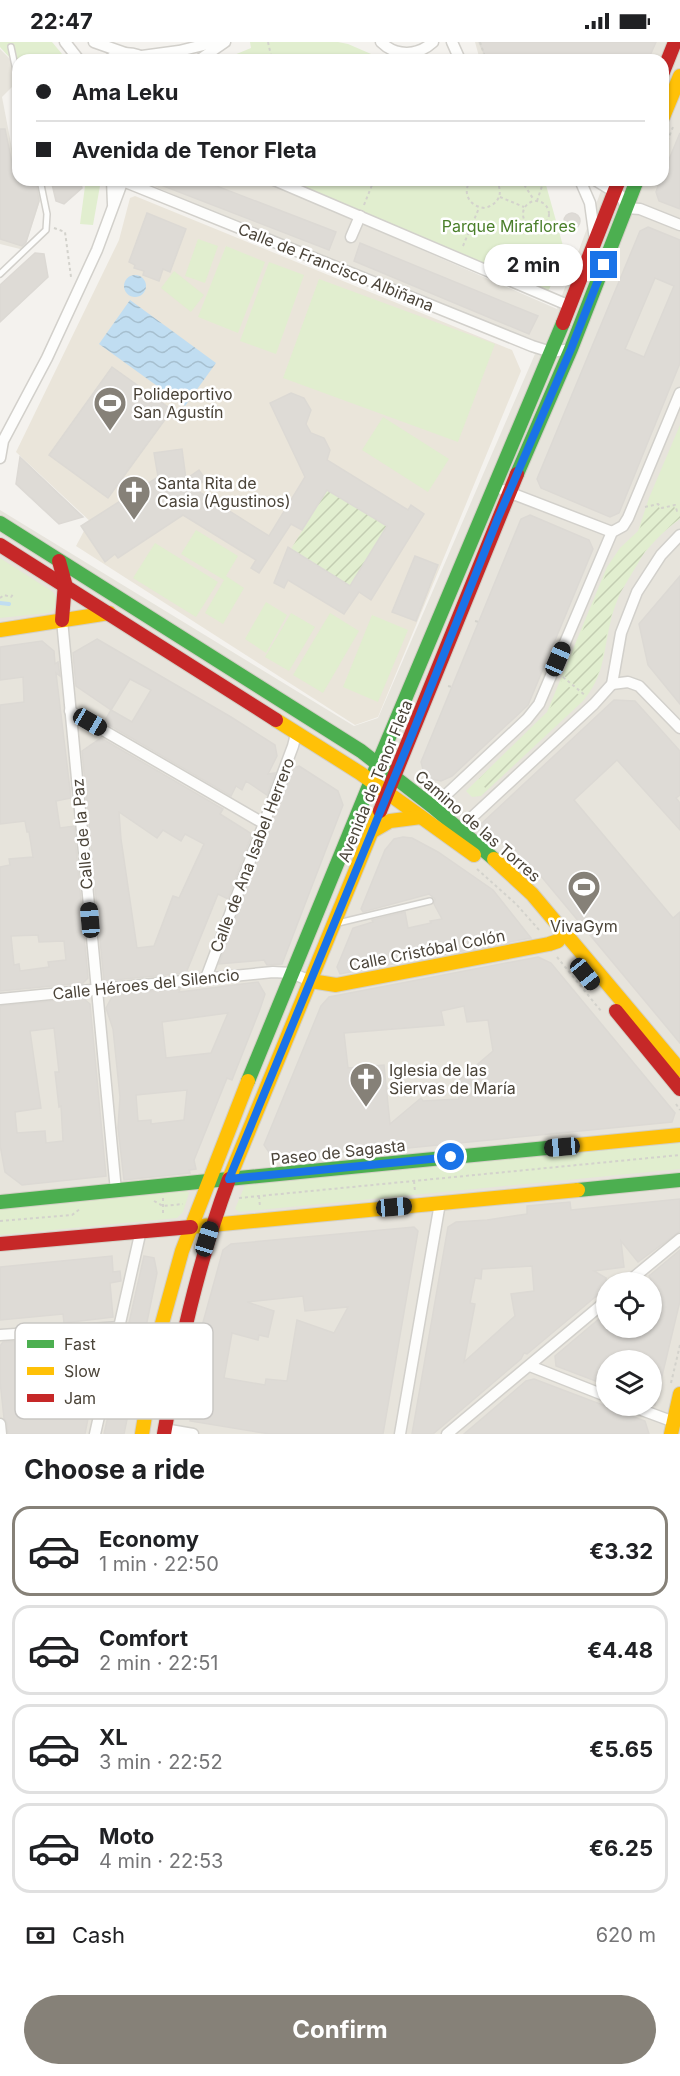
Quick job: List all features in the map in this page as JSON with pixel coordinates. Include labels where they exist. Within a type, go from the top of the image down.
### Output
[{"type":"main road","points":[[669,57],[675,42]]},
{"type":"main road","points":[[669,119],[680,76]]},
{"type":"main road","name":"Avenida de Tenor Fleta","points":[[162,1323],[182,1251],[291,973],[494,490],[596,243],[617,186]]},
{"type":"main road","name":"Avenida de Tenor Fleta","points":[[185,1323],[211,1226],[229,1179],[509,491],[571,349],[635,186]]},
{"type":"main road","name":"Camino de las Torres","points":[[2,520],[59,561],[140,610],[378,764],[433,807],[455,832],[518,879],[557,937],[680,1089]]},
{"type":"main road","name":"Camino de las Torres","points":[[0,545],[294,731],[421,817],[455,832]]},
{"type":"main road","points":[[59,561],[65,585],[62,620]]},
{"type":"main road","points":[[1,629],[62,620],[86,619],[109,613]]},
{"type":"main road","points":[[371,832],[390,821],[421,817]]},
{"type":"main road","name":"Camino de las Torres","points":[[557,937],[680,1070]]},
{"type":"main road","name":"Calle Cristóbal Colón","points":[[311,981],[336,985],[557,937]]},
{"type":"main road","name":"Paseo de Sagasta","points":[[0,1202],[680,1135]]},
{"type":"main road","points":[[0,1244],[141,1230],[211,1226],[680,1180]]},
{"type":"main road","points":[[672,1428],[680,1394]]},
{"type":"main road","name":"Avenida de Tenor Fleta","points":[[142,1434],[145,1419]]},
{"type":"street","points":[[65,42],[74,54]]},
{"type":"street","points":[[94,42],[129,54]]},
{"type":"street","points":[[164,54],[216,42]]},
{"type":"street","points":[[208,54],[225,42]]},
{"type":"street","points":[[383,45],[405,53],[416,52],[433,42]]},
{"type":"street","points":[[383,45],[397,54]]},
{"type":"street","points":[[121,54],[125,53]]},
{"type":"street","points":[[0,458],[2,442],[94,258],[106,229],[118,186]]},
{"type":"street","name":"Calle de Francisco Albiñana","points":[[134,186],[551,352]]},
{"type":"street","points":[[288,186],[570,306]]},
{"type":"street","points":[[583,186],[590,203],[596,243]]},
{"type":"street","points":[[617,186],[627,208],[640,209],[680,225]]},
{"type":"street","points":[[351,237],[360,216]]},
{"type":"street","points":[[551,352],[571,349]]},
{"type":"street","points":[[433,807],[527,719],[539,704],[612,532],[623,526],[628,518],[680,393]]},
{"type":"street","points":[[494,490],[509,491],[612,532]]},
{"type":"street","points":[[455,832],[594,704],[612,684],[621,633],[637,592],[661,555],[680,535]]},
{"type":"street","name":"Calle de la Paz","points":[[62,620],[116,1191]]},
{"type":"street","points":[[612,684],[628,682],[639,686],[680,728]]},
{"type":"street","points":[[70,711],[263,823]]},
{"type":"street","name":"Calle de Ana Isabel Herrero","points":[[206,978],[294,746],[296,738],[294,731]]},
{"type":"street","name":"Calle Héroes del Silencio","points":[[0,999],[273,972],[291,973]]},
{"type":"street","name":"Calle Cristóbal Colón","points":[[291,973],[311,981]]},
{"type":"street","points":[[400,1434],[440,1203]]},
{"type":"street","points":[[121,1323],[141,1230]]},
{"type":"street","points":[[640,1272],[680,1239]]},
{"type":"street","points":[[447,1434],[596,1310]]},
{"type":"street","points":[[0,1335],[15,1334]]},
{"type":"street","points":[[530,1366],[596,1392]]},
{"type":"street","points":[[650,1416],[672,1428]]},
{"type":"street","points":[[95,1434],[99,1419]]},
{"type":"street","points":[[0,1424],[1,1434]]},
{"type":"street","points":[[164,1432],[193,1434]]},
{"type":"lane","points":[[11,47],[12,54]]},
{"type":"lane","points":[[0,274],[42,235],[47,226],[41,186]]},
{"type":"lane","points":[[333,924],[430,901]]},
{"type":"path","points":[[480,42],[484,54]]},
{"type":"path","points":[[360,216],[372,186]]},
{"type":"path","points":[[468,186],[468,199],[478,208],[491,207],[500,197],[499,186]]},
{"type":"path","points":[[525,186],[535,201],[546,205],[549,212],[549,218],[542,226],[530,226],[526,223],[522,213],[524,207],[535,201],[541,186]]},
{"type":"path","points":[[500,197],[524,207]]},
{"type":"path","points":[[458,257],[478,208]]},
{"type":"path","points":[[59,230],[65,232],[71,277]]},
{"type":"path","points":[[647,507],[658,504],[662,508],[675,505],[677,511],[680,510]]},
{"type":"path","points":[[0,598],[4,595],[11,597],[14,593]]},
{"type":"path","points":[[566,680],[582,693]]},
{"type":"path","points":[[477,870],[557,937]]},
{"type":"path","points":[[652,1151],[653,1158]]},
{"type":"path","points":[[239,1198],[680,1155]]},
{"type":"path","points":[[674,1156],[675,1161]]},
{"type":"path","points":[[414,1181],[415,1195]]},
{"type":"path","points":[[162,1192],[163,1219]]},
{"type":"path","points":[[259,1196],[260,1210]]},
{"type":"path","points":[[163,1206],[186,1204]]},
{"type":"path","points":[[0,1221],[72,1215]]},
{"type":"shaded area","points":[[475,42],[680,42],[680,1434],[0,1434],[0,510],[354,726],[378,718],[535,354],[154,186],[276,186],[557,309],[603,186],[669,186],[669,54],[478,54]]},
{"type":"shaded area","points":[[0,49],[12,61],[12,87],[2,97],[12,149],[12,186],[45,186],[24,250],[0,244]]},
{"type":"shaded area","points":[[135,196],[512,350],[521,371],[378,717],[355,725],[76,546],[84,531],[93,524],[16,452],[119,240],[130,198]]},
{"type":"green space","points":[[0,42],[52,42],[62,54],[12,54],[11,59],[0,47]]},
{"type":"green space","points":[[250,42],[338,42],[371,54],[236,54],[251,48]]},
{"type":"green space","points":[[85,186],[100,186],[93,225],[80,224]]},
{"type":"green space","name":"Parque Miraflores","points":[[302,186],[546,186],[565,253],[548,292]]},
{"type":"green space","points":[[198,239],[218,246],[205,283],[185,276]]},
{"type":"green space","points":[[226,246],[265,262],[238,333],[198,317]]},
{"type":"green space","points":[[269,262],[304,275],[276,354],[240,341]]},
{"type":"green space","points":[[174,271],[204,295],[191,312],[161,288]]},
{"type":"green space","points":[[319,279],[495,344],[458,442],[283,378]]},
{"type":"green space","points":[[383,417],[449,459],[428,492],[362,450]]},
{"type":"green space","points":[[680,425],[680,519],[645,552],[627,579],[614,609],[602,665],[590,692],[481,796],[472,797],[466,791],[547,712],[607,567],[620,548],[638,531],[649,498]]},
{"type":"green space","points":[[327,490],[387,526],[350,586],[291,549]]},
{"type":"green space","points":[[658,506],[661,510],[674,506],[676,512],[680,511],[680,518],[650,543],[619,595],[609,622],[600,670],[587,695],[564,676],[610,564],[639,531],[646,511]]},
{"type":"green space","points":[[196,530],[238,556],[226,576],[244,588],[223,624],[205,613],[224,580],[181,554]]},
{"type":"green space","points":[[155,543],[218,582],[196,617],[133,578]]},
{"type":"green space","points":[[0,558],[53,592],[57,599],[56,608],[48,613],[0,618]]},
{"type":"green space","points":[[266,602],[287,615],[266,653],[245,639]]},
{"type":"green space","points":[[291,613],[315,627],[289,671],[265,657]]},
{"type":"green space","points":[[330,613],[359,631],[323,693],[293,675]]},
{"type":"green space","points":[[372,615],[408,630],[378,702],[343,687]]},
{"type":"green space","points":[[562,681],[584,699],[487,789],[480,784],[479,779],[542,720],[549,711]]},
{"type":"green space","points":[[680,1142],[680,1169],[239,1212],[235,1209],[245,1185]]},
{"type":"green space","points":[[186,1190],[189,1193],[183,1212],[177,1218],[0,1235],[0,1208]]},
{"type":"water","points":[[135,275],[143,278],[146,286],[143,294],[135,297],[127,294],[124,286],[127,278]]},
{"type":"water","points":[[130,300],[216,363],[185,406],[99,344]]},
{"type":"building","points":[[479,42],[656,42],[651,54],[484,54]]},
{"type":"building","points":[[0,129],[5,129],[12,163],[12,186],[36,186],[39,201],[26,242],[22,246],[0,239]]},
{"type":"building","points":[[680,133],[680,209],[659,201],[656,192],[658,186],[669,186],[669,160]]},
{"type":"building","points":[[52,186],[82,186],[64,204],[56,201]]},
{"type":"building","points":[[164,186],[217,186],[336,232],[329,250]]},
{"type":"building","points":[[147,213],[186,229],[170,272],[163,269],[159,281],[143,275],[144,271],[134,268],[135,265],[129,262]]},
{"type":"building","points":[[572,213],[578,215],[580,221],[578,227],[572,229],[566,227],[564,221],[566,215]]},
{"type":"building","points":[[648,227],[680,240],[680,363],[619,513],[610,517],[541,488],[537,479],[640,231]],"holes":[[[655,278],[674,286],[644,357],[625,349]]]},
{"type":"building","points":[[360,243],[538,316],[529,334],[354,261]]},
{"type":"building","points":[[35,253],[44,254],[48,277],[0,322],[0,285]]},
{"type":"building","name":"Polideportivo San Agustín","points":[[112,367],[172,410],[108,498],[49,455]]},
{"type":"building","points":[[291,393],[304,398],[311,410],[306,424],[311,433],[324,438],[330,450],[327,460],[408,510],[411,505],[424,514],[371,600],[359,592],[344,614],[288,580],[284,588],[274,583],[288,547],[350,586],[387,526],[327,490],[302,530],[291,524],[259,573],[251,568],[256,560],[183,515],[118,558],[115,554],[105,562],[81,526],[158,477],[154,453],[182,449],[186,479],[199,470],[206,480],[193,488],[269,536],[305,477],[270,403]]},
{"type":"building","points":[[20,457],[83,517],[59,524],[16,484]]},
{"type":"building","points":[[530,515],[589,540],[593,549],[528,705],[452,776],[441,781],[432,779],[424,773],[421,762],[521,519]]},
{"type":"building","points":[[415,556],[438,565],[416,621],[392,612]]},
{"type":"building","points":[[680,576],[680,704],[648,665],[639,624]]},
{"type":"building","points":[[97,639],[275,745],[277,756],[268,774],[275,773],[267,795],[246,781],[242,790],[236,786],[231,796],[104,722],[111,710],[76,686],[73,653]],"holes":[[[130,679],[151,690],[132,722],[111,710]]]},
{"type":"building","points":[[42,641],[54,651],[55,664],[58,662],[60,676],[56,673],[71,798],[56,801],[60,828],[74,826],[88,978],[83,983],[0,991],[0,867],[10,865],[9,859],[33,857],[25,821],[0,824],[0,705],[24,702],[23,677],[0,680],[0,647]],"holes":[[[38,935],[39,942],[64,941],[66,960],[48,962],[49,967],[20,971],[19,964],[14,965],[11,936]]]},
{"type":"building","points":[[614,700],[635,701],[680,751],[680,795],[676,798],[680,803],[680,830],[617,760],[574,800],[673,918],[680,912],[680,1043],[540,875],[480,825]]},
{"type":"building","points":[[101,738],[223,809],[220,814],[252,834],[228,899],[218,894],[186,973],[104,981],[82,751]],"holes":[[[119,812],[157,838],[163,830],[181,841],[185,834],[204,844],[179,898],[173,896],[154,946],[137,948]]]},
{"type":"building","points":[[299,766],[338,791],[343,805],[282,964],[267,965],[264,960],[219,964],[293,768]]},
{"type":"building","points":[[412,838],[438,852],[493,890],[531,938],[340,974],[337,967],[353,928],[373,922],[372,920],[405,912],[408,928],[442,919],[434,904],[435,899],[429,894],[363,912],[361,909],[385,850],[394,839]]},
{"type":"building","points":[[538,957],[551,963],[675,1113],[672,1122],[275,1161],[264,1145],[321,1006],[329,997]],"holes":[[[464,1006],[467,1022],[488,1020],[493,1051],[458,1081],[459,1099],[423,1101],[421,1098],[390,1124],[384,1065],[348,1068],[344,1033],[444,1025],[441,1011]]]},
{"type":"building","points":[[258,982],[265,994],[232,1080],[227,1078],[194,1160],[196,1169],[189,1170],[190,1173],[124,1180],[118,1128],[120,1097],[113,1029],[106,1008],[113,995],[180,989],[179,992]],"holes":[[[228,1013],[211,1053],[166,1058],[162,1022]],[[187,1090],[184,1120],[151,1124],[151,1120],[138,1121],[136,1095]]]},
{"type":"building","points":[[83,998],[90,1004],[106,1176],[22,1185],[5,1172],[0,1145],[0,1006]],"holes":[[[54,1028],[59,1072],[55,1072],[59,1107],[61,1106],[63,1141],[46,1143],[45,1131],[17,1133],[15,1112],[41,1108],[30,1031]]]},
{"type":"building","points":[[680,1199],[680,1231],[638,1262],[621,1241],[624,1267],[594,1271],[596,1272],[596,1296],[527,1354],[524,1353],[521,1359],[433,1434],[412,1434],[448,1227],[456,1222],[527,1214],[527,1206],[570,1202],[571,1210]],"holes":[[[532,1266],[534,1291],[511,1294],[515,1316],[464,1362],[475,1304],[470,1303],[475,1278],[481,1279],[482,1269]]]},
{"type":"building","points":[[414,1227],[418,1231],[383,1434],[270,1434],[190,1421],[190,1419],[213,1419],[213,1323],[203,1323],[223,1250],[231,1244]],"holes":[[[303,1296],[305,1311],[348,1307],[334,1333],[297,1320],[287,1381],[266,1379],[265,1385],[224,1378],[232,1333],[258,1340],[259,1335],[268,1337],[274,1311],[247,1302]]]},
{"type":"building","points":[[680,1250],[680,1301],[662,1376],[662,1350],[596,1350],[596,1381],[556,1366],[555,1356],[596,1321],[596,1338],[662,1338],[662,1272],[654,1272]]},
{"type":"building","points":[[112,1256],[113,1272],[120,1271],[121,1281],[110,1283],[113,1317],[64,1323],[63,1314],[0,1320],[0,1267]]},
{"type":"building","points":[[144,1256],[154,1258],[157,1273],[147,1323],[129,1323]]},
{"type":"building","points":[[15,1341],[15,1419],[88,1419],[85,1434],[8,1434],[0,1381],[0,1346],[3,1342]]},
{"type":"building","points":[[534,1379],[596,1402],[596,1416],[632,1416],[645,1421],[649,1434],[464,1434],[526,1381]]},
{"type":"building","points":[[107,1419],[127,1419],[124,1434],[104,1434]]},
{"type":"waterway","points":[[0,603],[9,604]]},
{"type":"traffic: fast","points":[[517,474],[571,349],[635,186]]},
{"type":"traffic: fast","points":[[374,773],[563,323]]},
{"type":"traffic: fast","points":[[0,523],[361,751],[433,807],[494,859]]},
{"type":"traffic: fast","points":[[248,1081],[371,781]]},
{"type":"traffic: fast","points":[[208,1181],[567,1146]]},
{"type":"traffic: fast","points":[[578,1190],[680,1180]]},
{"type":"traffic: fast","points":[[0,1202],[208,1181]]},
{"type":"traffic: slow","points":[[669,103],[680,76]]},
{"type":"traffic: slow","points":[[0,630],[109,613]]},
{"type":"traffic: slow","points":[[276,720],[360,773],[474,855]]},
{"type":"traffic: slow","points":[[229,1179],[380,811]]},
{"type":"traffic: slow","points":[[371,832],[390,821],[421,817]]},
{"type":"traffic: slow","points":[[494,859],[532,894],[680,1070]]},
{"type":"traffic: slow","points":[[311,981],[336,985],[549,944],[558,941],[564,931]]},
{"type":"traffic: slow","points":[[162,1323],[182,1251],[248,1081]]},
{"type":"traffic: slow","points":[[567,1146],[680,1135]]},
{"type":"traffic: slow","points":[[191,1227],[578,1190]]},
{"type":"traffic: slow","points":[[671,1434],[680,1394]]},
{"type":"traffic: slow","points":[[142,1434],[144,1419]]},
{"type":"traffic: jam","points":[[669,57],[675,42]]},
{"type":"traffic: jam","points":[[563,323],[617,186]]},
{"type":"traffic: jam","points":[[380,811],[517,474]]},
{"type":"traffic: jam","points":[[0,545],[276,720]]},
{"type":"traffic: jam","points":[[59,561],[65,583],[62,620]]},
{"type":"traffic: jam","points":[[616,1011],[680,1089]]},
{"type":"traffic: jam","points":[[186,1323],[208,1242],[229,1179]]},
{"type":"traffic: jam","points":[[0,1244],[191,1227]]},
{"type":"traffic: jam","points":[[164,1434],[167,1419]]},
{"type":"place","name":"Polideportivo San Agustín","points":[[110,432]]},
{"type":"place","name":"Santa Rita de Casia (Agustinos)","points":[[134,521]]},
{"type":"place","name":"VivaGym","points":[[584,916]]},
{"type":"place","name":"Iglesia de las Siervas de María","points":[[366,1108]]},
{"type":"route","points":[[451,1157],[229,1179],[411,737],[498,518],[571,349],[604,265]]}]
